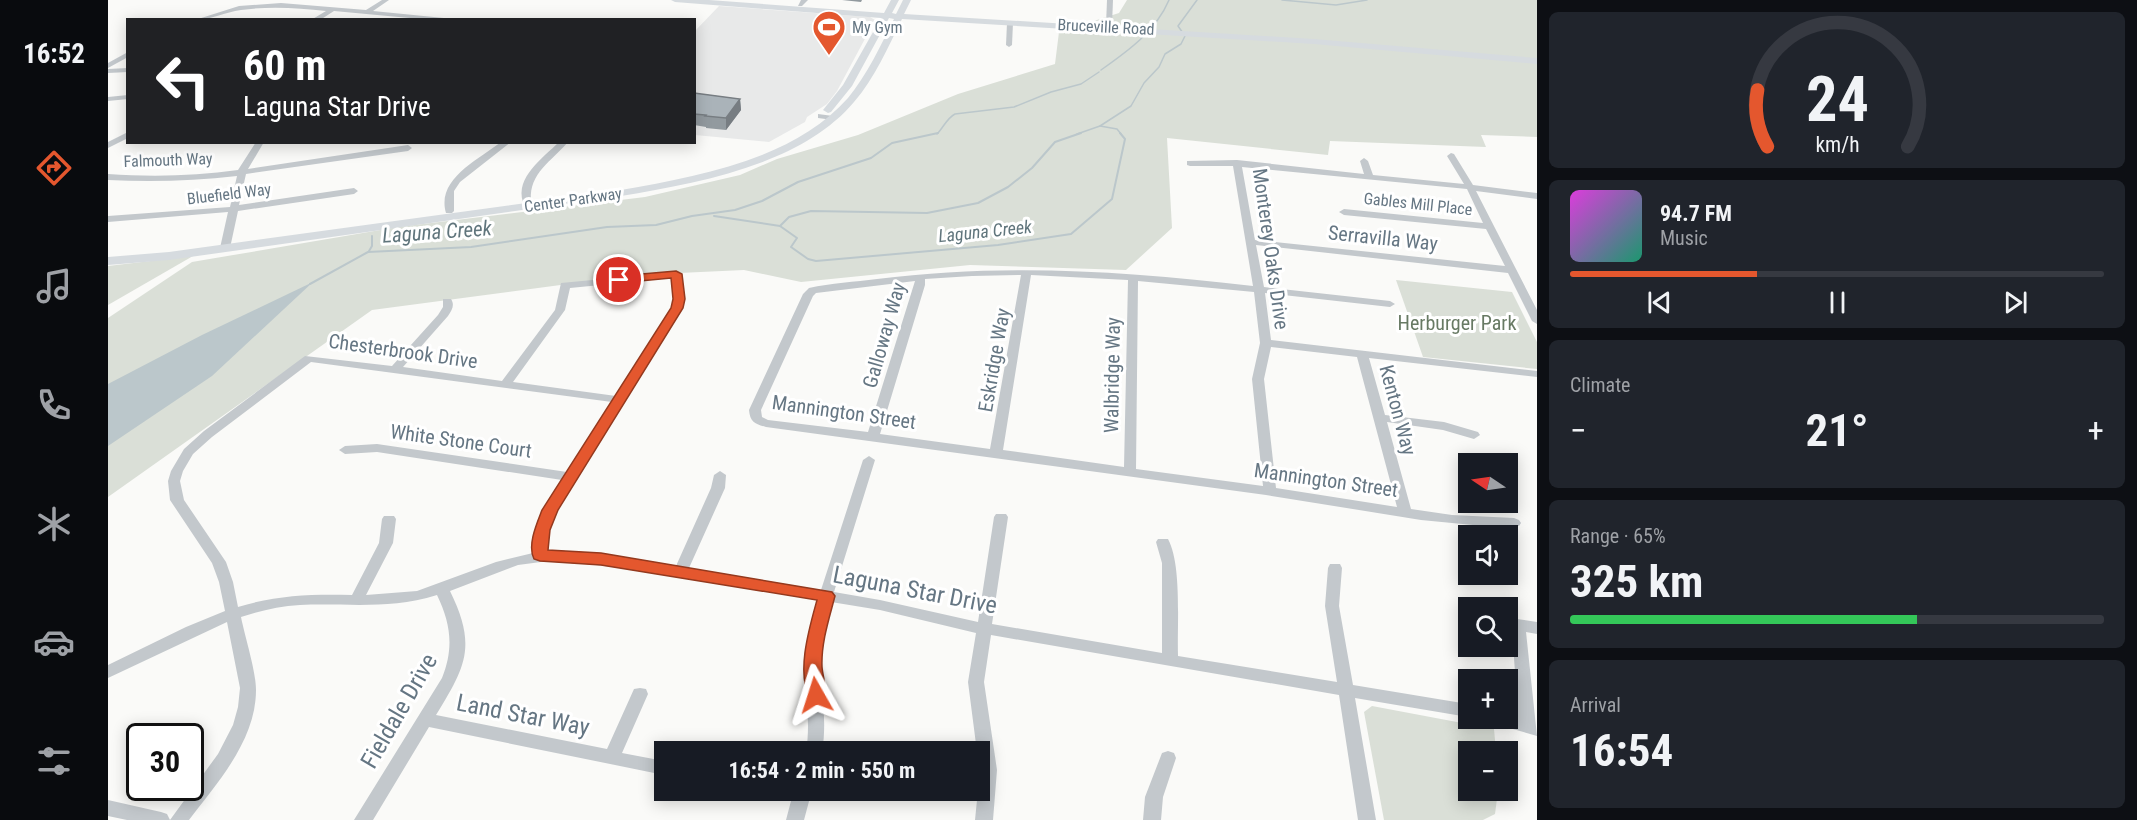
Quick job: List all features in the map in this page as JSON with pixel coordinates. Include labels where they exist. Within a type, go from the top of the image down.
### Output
[{"type":"main road","name":"Bruceville Road","points":[[675,0],[799,3],[900,15],[1010,23],[1126,27],[1537,59]]},
{"type":"main road","name":"Center Parkway","points":[[108,254],[225,244],[621,194],[718,172],[772,153],[802,138],[829,115],[895,0]]},
{"type":"main road","name":"Center Parkway","points":[[108,261],[637,185],[708,168],[772,145],[852,100],[907,0]]},
{"type":"main road","name":"Bruceville Road","points":[[724,2],[887,13]]},
{"type":"main road","name":"Bruceville Road","points":[[900,15],[1109,24],[1126,27]]},
{"type":"main road","points":[[859,64],[864,67],[861,72],[863,81]]},
{"type":"street","points":[[367,12],[386,0]]},
{"type":"street","points":[[1109,24],[1110,0]]},
{"type":"street","points":[[231,3],[237,9]]},
{"type":"street","points":[[205,18],[237,9],[281,5],[444,18]]},
{"type":"street","points":[[317,18],[333,9]]},
{"type":"street","points":[[398,18],[403,15]]},
{"type":"street","points":[[1010,23],[1010,45]]},
{"type":"street","points":[[108,66],[126,55]]},
{"type":"street","points":[[108,71],[126,70]]},
{"type":"street","points":[[108,99],[126,97]]},
{"type":"street","points":[[108,146],[126,136]]},
{"type":"street","points":[[225,244],[242,171],[259,144]]},
{"type":"street","points":[[449,211],[450,190],[456,180],[504,144]]},
{"type":"street","points":[[526,200],[525,195],[533,172],[562,144]]},
{"type":"street","name":"Falmouth Way","points":[[108,177],[162,178],[242,171],[358,153],[408,148]]},
{"type":"street","points":[[1452,156],[1470,187],[1537,321]]},
{"type":"street","points":[[1364,161],[1370,177]]},
{"type":"street","points":[[1190,163],[1236,163]]},
{"type":"street","name":"Monterey Oaks Drive","points":[[1270,492],[1258,379],[1266,343],[1259,290],[1236,163],[1537,196]]},
{"type":"street","name":"Bluefield Way","points":[[108,219],[177,216],[354,191]]},
{"type":"street","name":"Gables Mill Place","points":[[1344,212],[1488,226]]},
{"type":"street","name":"Serravilla Way","points":[[1251,243],[1511,270]]},
{"type":"street","name":"Mannington Street","points":[[1390,304],[1259,290],[1027,272],[978,273],[813,290],[808,294],[755,410],[756,419],[766,423],[996,453],[1405,512],[1492,523],[1514,523]]},
{"type":"street","name":"Eskridge Way","points":[[996,453],[1027,272]]},
{"type":"street","points":[[505,385],[560,310],[565,285],[676,274],[679,299],[677,308],[546,519],[540,555]]},
{"type":"street","name":"Galloway Way","points":[[873,436],[920,285],[920,278]]},
{"type":"street","name":"Walbridge Way","points":[[1130,472],[1133,279]]},
{"type":"street","points":[[394,370],[443,316],[448,307],[447,301]]},
{"type":"street","points":[[1266,343],[1537,374]]},
{"type":"street","name":"Kenton Way","points":[[1362,354],[1382,418],[1405,512]]},
{"type":"street","name":"Chesterbrook Drive","points":[[178,820],[229,753],[245,720],[248,688],[226,582],[219,562],[177,500],[174,491],[177,471],[183,460],[208,434],[309,358],[620,400]]},
{"type":"street","points":[[1382,418],[1444,426],[1474,435]]},
{"type":"street","name":"White Stone Court","points":[[345,450],[376,448],[570,477]]},
{"type":"street","points":[[815,741],[817,719],[813,664],[814,642],[868,460]]},
{"type":"street","points":[[681,571],[718,488],[720,475]]},
{"type":"street","points":[[984,820],[988,770],[976,700],[976,682],[1001,517]]},
{"type":"street","points":[[356,601],[387,543],[389,519]]},
{"type":"street","points":[[1163,542],[1169,563],[1170,660]]},
{"type":"street","name":"Laguna Star Drive","points":[[108,672],[233,614],[287,601],[396,600],[441,588],[497,565],[540,555],[574,556],[681,571],[880,605],[928,618],[984,629],[1458,709]]},
{"type":"street","points":[[1335,568],[1332,606],[1367,820]]},
{"type":"street","name":"Fieldale Drive","points":[[363,820],[449,680],[459,651],[460,634],[457,620],[441,588]]},
{"type":"street","points":[[1532,728],[1517,625],[1537,628]]},
{"type":"street","name":"Land Star Way","points":[[612,757],[640,694]]},
{"type":"street","name":"Land Star Way","points":[[425,720],[654,766]]},
{"type":"street","points":[[1152,820],[1154,797],[1168,758]]},
{"type":"street","points":[[795,820],[801,801]]},
{"type":"street","points":[[108,808],[161,820]]},
{"type":"shaded area","points":[[719,6],[870,17],[875,20],[837,91],[827,104],[807,117],[805,122],[769,142],[696,135],[696,30]]},
{"type":"shaded area","points":[[313,282],[212,376],[108,446],[108,384],[202,335]]},
{"type":"green space","points":[[1127,0],[1537,0],[1537,137],[1481,135],[1486,147],[1330,141],[1328,155],[1167,138],[1172,228],[1126,270],[970,265],[801,282],[744,270],[679,273],[568,284],[372,310],[108,497],[108,318],[192,262],[398,227],[645,197],[740,175],[777,159],[858,135],[958,94],[1055,64],[1059,32],[1119,13]]},
{"type":"green space","points":[[193,256],[108,305],[108,266]]},
{"type":"green space","name":"Herburger Park","points":[[1396,280],[1512,292],[1537,342],[1537,369],[1423,357]]},
{"type":"green space","points":[[1372,706],[1458,722],[1458,729],[1494,729],[1495,741],[1458,741],[1458,801],[1497,801],[1495,814],[1483,820],[1384,820],[1364,712]]},
{"type":"building","points":[[696,93],[740,99],[726,118],[696,114]]},
{"type":"waterway","name":"Laguna Creek","points":[[1101,70],[1131,48],[1149,31],[1169,0]]},
{"type":"waterway","name":"Laguna Creek","points":[[1100,126],[1131,106],[1144,83],[1159,67],[1165,54],[1181,44],[1185,36],[1178,26],[1197,0]]},
{"type":"waterway","name":"Laguna Creek","points":[[1282,0],[1336,5],[1367,0]]},
{"type":"waterway","name":"Laguna Creek","points":[[938,133],[955,114],[1014,107],[1051,92],[1081,84],[1099,72]]},
{"type":"waterway","name":"Laguna Creek","points":[[1077,134],[1100,126]]},
{"type":"waterway","name":"Laguna Creek","points":[[1100,126],[1117,129],[1121,134]]},
{"type":"waterway","name":"Laguna Creek","points":[[310,284],[368,252],[471,247],[607,227],[656,225],[692,216],[735,210],[762,201],[798,182],[871,158],[892,143],[938,133]]},
{"type":"waterway","name":"Laguna Creek","points":[[780,226],[789,217],[811,211],[927,213],[978,203],[1008,187],[1032,168],[1055,142],[1081,133]]},
{"type":"waterway","name":"Laguna Creek","points":[[780,226],[797,238],[791,247],[808,259],[816,261],[998,245],[1071,234],[1112,199],[1125,139],[1120,133]]},
{"type":"waterway","name":"Laguna Creek","points":[[714,216],[780,226]]},
{"type":"waterway","points":[[369,251],[372,246],[372,236]]},
{"type":"place","name":"My Gym","points":[[829,56]]},
{"type":"route","points":[[619,280],[676,274],[679,289],[677,308],[550,510],[542,530],[540,555],[601,559],[826,596],[814,642],[813,664],[816,695]]}]
